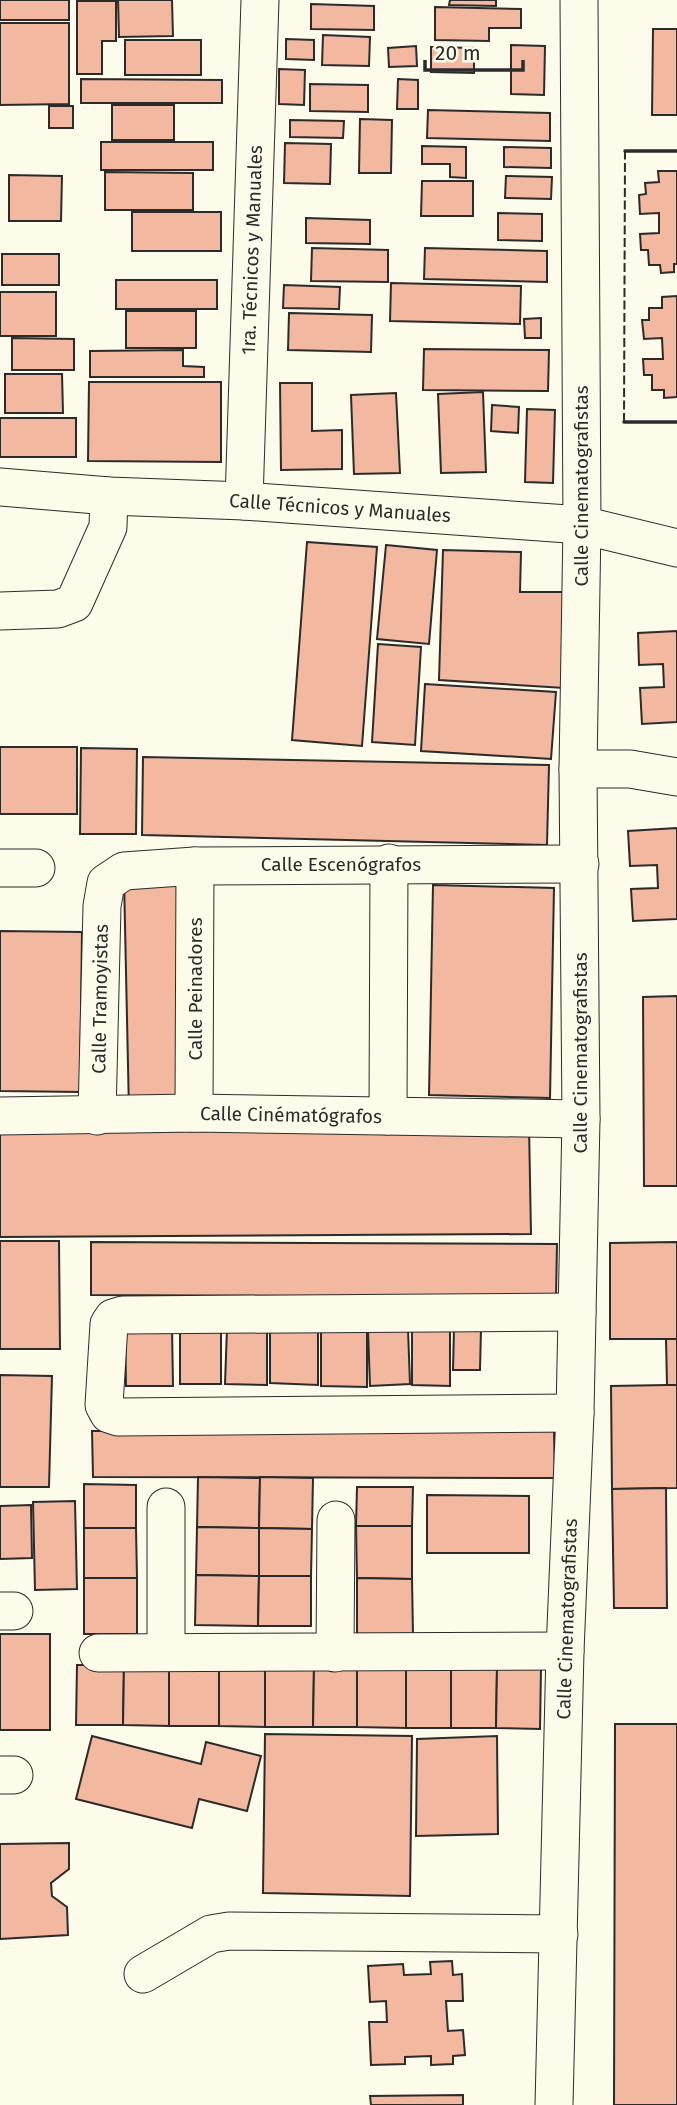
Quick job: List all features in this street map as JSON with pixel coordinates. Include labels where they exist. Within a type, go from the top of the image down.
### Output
[{"type":"street","name":"1ra. Técnicos y Manuales","points":[[244,501],[260,0]]},
{"type":"street","name":"Calle Cinematografistas","points":[[554,2105],[565,1651],[578,1312],[581,1119],[578,769],[582,525],[579,0]]},
{"type":"street","name":"Calle Técnicos y Manuales","points":[[0,487],[582,525],[677,548]]},
{"type":"street","points":[[0,611],[58,609],[74,603],[108,527],[109,496]]},
{"type":"street","points":[[578,769],[630,769],[677,777]]},
{"type":"street","points":[[388,1116],[389,863]]},
{"type":"street","name":"Calle Escenógrafos","points":[[106,883],[124,871],[195,866],[580,864]]},
{"type":"street","name":"Calle Peinadores","points":[[194,1113],[195,866]]},
{"type":"street","points":[[0,868],[36,868]]},
{"type":"street","name":"Calle Tramoyistas","points":[[97,1116],[102,906],[106,883]]},
{"type":"street","name":"Calle Cinématógrafos","points":[[0,1116],[194,1113],[581,1119]]},
{"type":"street","points":[[575,1413],[118,1417],[109,1414],[104,1405],[109,1324],[113,1318],[123,1315],[578,1312]]},
{"type":"street","points":[[166,1507],[166,1652]]},
{"type":"street","points":[[335,1653],[336,1520]]},
{"type":"street","points":[[98,1653],[565,1651]]},
{"type":"street","points":[[143,1974],[211,1934],[229,1931],[559,1934]]},
{"type":"building","points":[[0,0],[69,0],[69,20],[0,20]]},
{"type":"building","points":[[118,0],[172,0],[173,36],[119,37]]},
{"type":"building","points":[[450,0],[496,0],[496,6],[449,5]]},
{"type":"building","points":[[77,1],[116,1],[116,41],[102,41],[102,74],[77,74]]},
{"type":"building","points":[[311,4],[374,6],[374,30],[311,29]]},
{"type":"building","points":[[435,7],[521,9],[521,28],[489,28],[489,41],[435,40]]},
{"type":"building","points":[[0,23],[69,23],[69,104],[0,105]]},
{"type":"building","points":[[653,29],[677,29],[677,115],[652,115]]},
{"type":"building","points":[[323,35],[370,37],[369,66],[322,65]]},
{"type":"building","points":[[286,39],[314,40],[314,60],[286,59]]},
{"type":"building","points":[[125,40],[201,40],[201,75],[125,75]]},
{"type":"building","points":[[511,45],[545,46],[544,95],[511,94]]},
{"type":"building","points":[[416,46],[417,66],[389,67],[388,48]]},
{"type":"building","points":[[431,47],[474,48],[474,73],[431,72]]},
{"type":"building","points":[[279,69],[305,70],[304,105],[279,104]]},
{"type":"building","points":[[81,79],[222,80],[222,103],[81,103]]},
{"type":"building","points":[[398,79],[418,80],[418,109],[397,109]]},
{"type":"building","points":[[310,84],[368,85],[368,112],[310,111]]},
{"type":"building","points":[[112,105],[174,105],[174,140],[112,140]]},
{"type":"building","points":[[49,106],[73,106],[73,128],[49,128]]},
{"type":"building","points":[[428,110],[550,113],[550,141],[427,138]]},
{"type":"building","points":[[360,119],[392,120],[391,173],[359,173]]},
{"type":"building","points":[[290,120],[344,121],[343,138],[290,137]]},
{"type":"building","points":[[101,142],[213,142],[213,170],[101,170]]},
{"type":"building","points":[[285,143],[331,144],[330,184],[284,183]]},
{"type":"building","points":[[422,146],[466,147],[466,178],[450,177],[450,164],[422,164]]},
{"type":"building","points":[[504,147],[551,148],[551,168],[504,167]]},
{"type":"building","points":[[658,171],[677,171],[677,264],[674,264],[674,272],[661,273],[660,265],[649,265],[648,250],[641,250],[640,234],[659,233],[659,213],[640,214],[639,195],[646,194],[645,183],[659,182]]},
{"type":"building","points":[[105,172],[193,173],[193,210],[105,210]]},
{"type":"building","points":[[9,175],[62,176],[61,221],[9,221]]},
{"type":"building","points":[[506,176],[552,177],[551,199],[505,198]]},
{"type":"building","points":[[422,181],[473,181],[473,216],[421,216]]},
{"type":"building","points":[[132,212],[221,212],[221,251],[132,251]]},
{"type":"building","points":[[498,213],[542,214],[542,241],[498,240]]},
{"type":"building","points":[[306,218],[370,220],[370,244],[306,243]]},
{"type":"building","points":[[312,248],[388,250],[388,282],[311,281]]},
{"type":"building","points":[[425,248],[547,251],[547,282],[424,279]]},
{"type":"building","points":[[2,254],[59,254],[59,285],[2,285]]},
{"type":"building","points":[[116,280],[217,280],[217,309],[116,309]]},
{"type":"building","points":[[391,283],[521,286],[520,324],[390,321]]},
{"type":"building","points":[[284,285],[340,287],[339,309],[283,308]]},
{"type":"building","points":[[0,292],[56,292],[56,336],[0,336]]},
{"type":"building","points":[[677,296],[677,397],[664,398],[664,390],[652,390],[652,375],[644,375],[643,359],[663,359],[662,338],[644,339],[642,320],[649,320],[649,308],[662,308],[662,297]]},
{"type":"building","points":[[126,311],[196,311],[196,348],[126,348]]},
{"type":"building","points":[[289,313],[372,315],[371,352],[288,350]]},
{"type":"building","points":[[541,318],[541,338],[525,338],[524,319]]},
{"type":"building","points":[[12,338],[74,339],[74,370],[12,370]]},
{"type":"building","points":[[424,349],[549,350],[548,391],[423,390]]},
{"type":"building","points":[[183,350],[183,366],[204,367],[204,377],[90,377],[90,351]]},
{"type":"building","points":[[5,374],[62,374],[63,413],[5,413]]},
{"type":"building","points":[[89,382],[221,382],[221,462],[88,461]]},
{"type":"building","points":[[280,383],[312,383],[312,431],[342,430],[342,469],[281,470]]},
{"type":"building","points":[[483,392],[486,472],[441,473],[438,394]]},
{"type":"building","points":[[396,393],[400,473],[354,474],[351,395]]},
{"type":"building","points":[[492,405],[519,407],[518,433],[491,431]]},
{"type":"building","points":[[527,409],[555,410],[553,483],[525,482]]},
{"type":"building","points":[[0,418],[76,418],[76,457],[0,457]]},
{"type":"building","points":[[307,542],[377,547],[362,746],[292,740]]},
{"type":"building","points":[[386,545],[437,550],[429,644],[377,639]]},
{"type":"building","points":[[443,550],[521,552],[520,592],[566,592],[564,688],[439,680]]},
{"type":"building","points":[[677,631],[677,722],[642,724],[640,688],[664,687],[663,664],[639,665],[638,633]]},
{"type":"building","points":[[378,644],[421,647],[415,745],[372,742]]},
{"type":"building","points":[[425,684],[556,692],[551,759],[421,751]]},
{"type":"building","points":[[0,747],[77,747],[77,814],[0,814]]},
{"type":"building","points":[[81,748],[137,749],[136,834],[80,834]]},
{"type":"building","points":[[143,757],[549,765],[547,845],[142,835]]},
{"type":"building","points":[[677,828],[677,919],[633,921],[631,889],[658,888],[657,865],[630,866],[628,831]]},
{"type":"building","points":[[184,877],[190,1111],[129,1112],[124,879]]},
{"type":"building","points":[[433,885],[554,888],[550,1098],[429,1095]]},
{"type":"building","points":[[0,931],[82,932],[80,1092],[0,1091]]},
{"type":"building","points":[[677,996],[677,1186],[644,1186],[643,997]]},
{"type":"building","points":[[529,1125],[531,1234],[0,1237],[0,1131]]},
{"type":"building","points":[[0,1241],[59,1241],[60,1349],[0,1349]]},
{"type":"building","points":[[91,1242],[557,1244],[556,1297],[91,1295]]},
{"type":"building","points":[[677,1242],[677,1339],[610,1339],[610,1243]]},
{"type":"building","points":[[180,1326],[221,1327],[221,1384],[180,1384]]},
{"type":"building","points":[[450,1326],[450,1386],[412,1385],[412,1328]]},
{"type":"building","points":[[172,1327],[173,1386],[126,1386],[125,1328]]},
{"type":"building","points":[[227,1328],[267,1330],[267,1385],[225,1384]]},
{"type":"building","points":[[454,1328],[481,1329],[480,1370],[453,1370]]},
{"type":"building","points":[[270,1329],[318,1329],[318,1385],[270,1383]]},
{"type":"building","points":[[408,1329],[410,1384],[370,1386],[368,1330]]},
{"type":"building","points":[[321,1330],[367,1330],[367,1387],[321,1386]]},
{"type":"building","points":[[666,1339],[677,1339],[677,1385],[667,1385]]},
{"type":"building","points":[[0,1375],[52,1376],[49,1487],[0,1487]]},
{"type":"building","points":[[677,1385],[677,1488],[612,1489],[611,1386]]},
{"type":"building","points":[[92,1431],[554,1431],[555,1478],[93,1477]]},
{"type":"building","points":[[198,1477],[260,1478],[259,1528],[197,1527]]},
{"type":"building","points":[[260,1477],[313,1478],[312,1529],[259,1528]]},
{"type":"building","points":[[84,1484],[136,1485],[136,1528],[84,1528]]},
{"type":"building","points":[[357,1487],[413,1487],[412,1526],[356,1526]]},
{"type":"building","points":[[666,1488],[667,1608],[614,1608],[612,1489]]},
{"type":"building","points":[[427,1495],[529,1496],[529,1553],[427,1553]]},
{"type":"building","points":[[75,1501],[77,1589],[35,1590],[33,1502]]},
{"type":"building","points":[[31,1505],[32,1558],[0,1559],[0,1506]]},
{"type":"building","points":[[356,1526],[412,1526],[412,1579],[357,1578]]},
{"type":"building","points":[[197,1527],[259,1528],[259,1576],[196,1575]]},
{"type":"building","points":[[84,1528],[136,1528],[137,1578],[84,1578]]},
{"type":"building","points":[[259,1528],[312,1529],[311,1576],[259,1576]]},
{"type":"building","points":[[196,1575],[259,1576],[258,1626],[195,1625]]},
{"type":"building","points":[[259,1576],[311,1576],[311,1626],[258,1626]]},
{"type":"building","points":[[84,1578],[137,1578],[137,1634],[84,1634]]},
{"type":"building","points":[[357,1578],[412,1579],[413,1634],[357,1634]]},
{"type":"building","points":[[0,1634],[50,1634],[50,1730],[0,1730]]},
{"type":"building","points":[[77,1665],[124,1665],[123,1725],[76,1725]]},
{"type":"building","points":[[124,1665],[169,1666],[169,1726],[123,1725]]},
{"type":"building","points":[[169,1666],[219,1666],[219,1726],[169,1726]]},
{"type":"building","points":[[219,1666],[265,1667],[265,1727],[219,1726]]},
{"type":"building","points":[[265,1667],[314,1667],[313,1727],[265,1727]]},
{"type":"building","points":[[314,1667],[357,1667],[357,1727],[313,1727]]},
{"type":"building","points":[[357,1667],[406,1668],[406,1728],[357,1727]]},
{"type":"building","points":[[406,1668],[451,1668],[451,1728],[406,1728]]},
{"type":"building","points":[[451,1668],[497,1668],[496,1728],[451,1728]]},
{"type":"building","points":[[497,1668],[541,1669],[540,1729],[496,1728]]},
{"type":"building","points":[[615,1724],[677,1724],[677,2105],[614,2105]]},
{"type":"building","points":[[265,1734],[412,1736],[410,1896],[263,1893]]},
{"type":"building","points":[[92,1736],[201,1764],[206,1742],[261,1756],[247,1811],[199,1799],[192,1828],[76,1799]]},
{"type":"building","points":[[497,1736],[498,1834],[416,1836],[417,1739]]},
{"type":"building","points":[[69,1843],[69,1869],[51,1883],[52,1896],[67,1907],[68,1935],[0,1939],[0,1844]]},
{"type":"building","points":[[452,1961],[453,1975],[462,1974],[463,2001],[446,2001],[448,2031],[463,2030],[465,2055],[453,2056],[453,2064],[431,2065],[431,2056],[405,2057],[405,2064],[371,2065],[369,2022],[387,2022],[386,2001],[370,2002],[368,1966],[403,1964],[404,1975],[431,1974],[430,1962]]},
{"type":"building","points":[[463,2095],[463,2105],[371,2105],[370,2096]]},
{"type":"fence","points":[[624,422],[625,151]]},
{"type":"wall","points":[[625,151],[677,151]]},
{"type":"wall","points":[[624,422],[677,422]]}]
